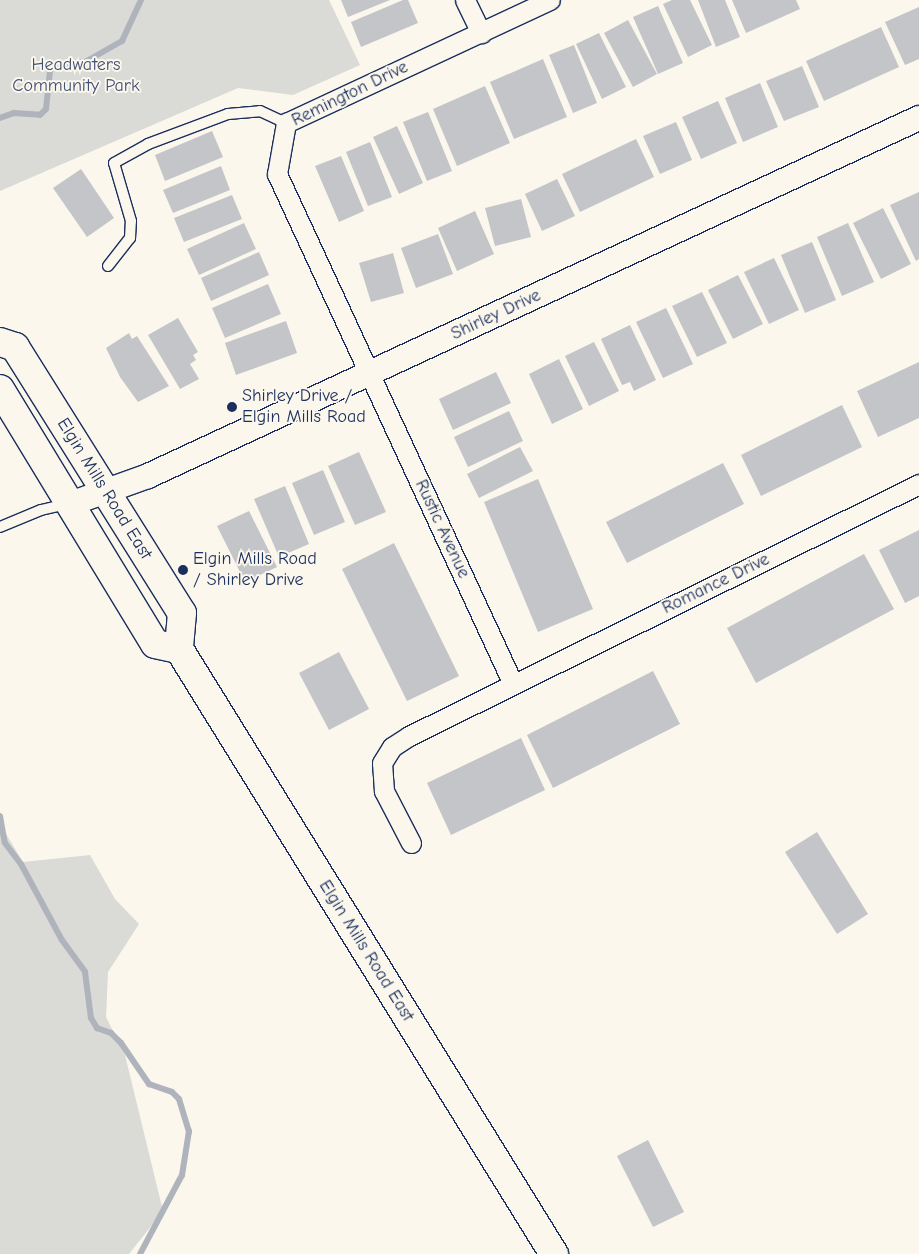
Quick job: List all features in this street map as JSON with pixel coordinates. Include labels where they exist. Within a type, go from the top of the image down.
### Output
[{"type":"main road","name":"Elgin Mills Road East","points":[[0,342],[15,348],[182,613],[179,649],[554,1254]]},
{"type":"main road","name":"Elgin Mills Road East","points":[[0,389],[155,644],[179,649]]},
{"type":"street","points":[[465,0],[481,33]]},
{"type":"street","name":"Remington Drive","points":[[368,374],[277,174],[286,123],[550,0]]},
{"type":"street","name":"Shirley Drive","points":[[70,504],[148,476],[919,118]]},
{"type":"street","name":"Rustic Avenue","points":[[368,374],[514,684]]},
{"type":"street","name":"Romance Drive","points":[[411,843],[384,791],[382,763],[392,747],[514,684],[919,484]]},
{"type":"lane","points":[[108,266],[130,238],[131,221],[114,163],[148,144],[228,114],[260,112],[286,123]]},
{"type":"lane","points":[[0,527],[41,510],[70,504]]},
{"type":"green space","name":"Headwaters Community Park","points":[[0,0],[329,0],[360,65],[293,95],[238,88],[0,191]]},
{"type":"green space","points":[[0,824],[23,862],[90,855],[115,899],[139,924],[108,972],[106,1017],[125,1055],[163,1211],[129,1254],[0,1254]]},
{"type":"building","points":[[341,0],[390,0],[348,17]]},
{"type":"building","points":[[403,0],[408,0],[418,23],[361,47],[351,22]]},
{"type":"building","points":[[672,0],[690,0],[712,45],[688,57],[663,4]]},
{"type":"building","points":[[698,0],[725,0],[740,37],[716,47]]},
{"type":"building","points":[[732,0],[796,0],[800,9],[746,33]]},
{"type":"building","points":[[658,6],[683,63],[658,74],[633,17]]},
{"type":"building","points":[[919,7],[919,59],[905,65],[885,22]]},
{"type":"building","points":[[628,20],[657,74],[633,87],[604,33]]},
{"type":"building","points":[[881,27],[899,67],[824,101],[806,61]]},
{"type":"building","points":[[599,33],[626,87],[602,99],[576,44]]},
{"type":"building","points":[[574,45],[597,103],[573,113],[549,55]]},
{"type":"building","points":[[543,59],[567,117],[514,139],[490,82]]},
{"type":"building","points":[[802,66],[819,107],[784,121],[766,81]]},
{"type":"building","points":[[760,83],[778,127],[743,142],[725,98]]},
{"type":"building","points":[[485,86],[510,143],[457,166],[433,109]]},
{"type":"building","points":[[718,101],[737,143],[701,159],[682,117]]},
{"type":"building","points":[[428,112],[452,171],[427,181],[403,122]]},
{"type":"building","points":[[676,122],[692,160],[660,174],[643,136]]},
{"type":"building","points":[[397,126],[423,183],[399,194],[373,137]]},
{"type":"building","points":[[212,131],[223,157],[165,181],[155,155]]},
{"type":"building","points":[[636,139],[654,177],[580,212],[562,174]]},
{"type":"building","points":[[370,142],[392,197],[368,206],[346,152]]},
{"type":"building","points":[[341,156],[364,211],[339,222],[315,166]]},
{"type":"building","points":[[221,166],[230,190],[173,213],[163,190]]},
{"type":"building","points":[[81,169],[114,218],[87,237],[53,188]]},
{"type":"building","points":[[557,179],[575,216],[542,231],[525,194]]},
{"type":"building","points":[[919,192],[919,259],[916,261],[890,205]]},
{"type":"building","points":[[232,195],[242,219],[184,242],[174,218]]},
{"type":"building","points":[[521,199],[531,237],[495,246],[485,208]]},
{"type":"building","points":[[883,208],[911,264],[881,279],[853,223]]},
{"type":"building","points":[[475,211],[494,254],[457,271],[438,228]]},
{"type":"building","points":[[244,223],[256,249],[199,275],[187,249]]},
{"type":"building","points":[[848,223],[874,282],[842,296],[817,237]]},
{"type":"building","points":[[438,234],[453,274],[416,288],[401,248]]},
{"type":"building","points":[[812,242],[836,300],[805,313],[781,255]]},
{"type":"building","points":[[259,252],[269,275],[211,301],[201,278]]},
{"type":"building","points":[[393,253],[404,293],[371,302],[359,263]]},
{"type":"building","points":[[774,258],[799,310],[769,324],[744,272]]},
{"type":"building","points":[[738,275],[763,324],[733,339],[708,290]]},
{"type":"building","points":[[268,284],[281,314],[225,338],[212,308]]},
{"type":"building","points":[[702,292],[727,343],[697,357],[672,306]]},
{"type":"building","points":[[666,308],[693,364],[663,378],[636,322]]},
{"type":"building","points":[[178,318],[198,352],[193,355],[196,360],[190,364],[199,379],[180,389],[148,335]]},
{"type":"building","points":[[286,321],[297,353],[236,375],[225,343]]},
{"type":"building","points":[[630,325],[656,380],[634,391],[630,382],[622,385],[601,339]]},
{"type":"building","points":[[129,333],[132,339],[137,336],[169,386],[138,402],[120,377],[106,348]]},
{"type":"building","points":[[594,342],[619,391],[589,406],[565,356]]},
{"type":"building","points":[[559,359],[583,409],[552,424],[529,374]]},
{"type":"building","points":[[919,362],[919,418],[878,437],[857,391]]},
{"type":"building","points":[[496,372],[511,403],[453,430],[439,399]]},
{"type":"building","points":[[842,405],[862,447],[761,496],[741,455]]},
{"type":"building","points":[[509,411],[523,441],[468,467],[454,437]]},
{"type":"building","points":[[520,447],[533,471],[479,498],[467,474]]},
{"type":"building","points":[[359,452],[386,512],[355,525],[328,466]]},
{"type":"building","points":[[723,463],[744,504],[627,563],[606,522]]},
{"type":"building","points":[[323,470],[345,522],[314,535],[292,483]]},
{"type":"building","points":[[538,479],[593,609],[538,632],[484,502]]},
{"type":"building","points":[[285,486],[309,544],[279,557],[254,499]]},
{"type":"building","points":[[249,511],[277,567],[245,582],[217,526]]},
{"type":"building","points":[[919,530],[919,596],[905,603],[879,550]]},
{"type":"building","points":[[394,543],[459,676],[407,701],[342,569]]},
{"type":"building","points":[[864,554],[894,609],[756,683],[727,628]]},
{"type":"building","points":[[339,652],[369,709],[329,730],[299,673]]},
{"type":"building","points":[[653,671],[680,724],[553,788],[527,735]]},
{"type":"building","points":[[521,738],[545,790],[451,835],[427,783]]},
{"type":"building","points":[[817,832],[868,914],[837,934],[785,852]]},
{"type":"building","points":[[648,1140],[684,1212],[653,1227],[617,1156]]},
{"type":"waterway","points":[[0,118],[14,113],[40,115],[46,109],[50,71],[54,65],[85,62],[122,41],[141,0]]},
{"type":"waterway","points":[[0,816],[5,843],[21,864],[62,940],[85,972],[91,1018],[97,1028],[111,1033],[121,1043],[149,1084],[172,1092],[179,1099],[189,1131],[182,1175],[140,1254]]},
{"type":"place","name":"Shirley Drive / Elgin Mills Road","points":[[232,407]]},
{"type":"place","name":"Elgin Mills Road / Shirley Drive","points":[[183,570]]}]
